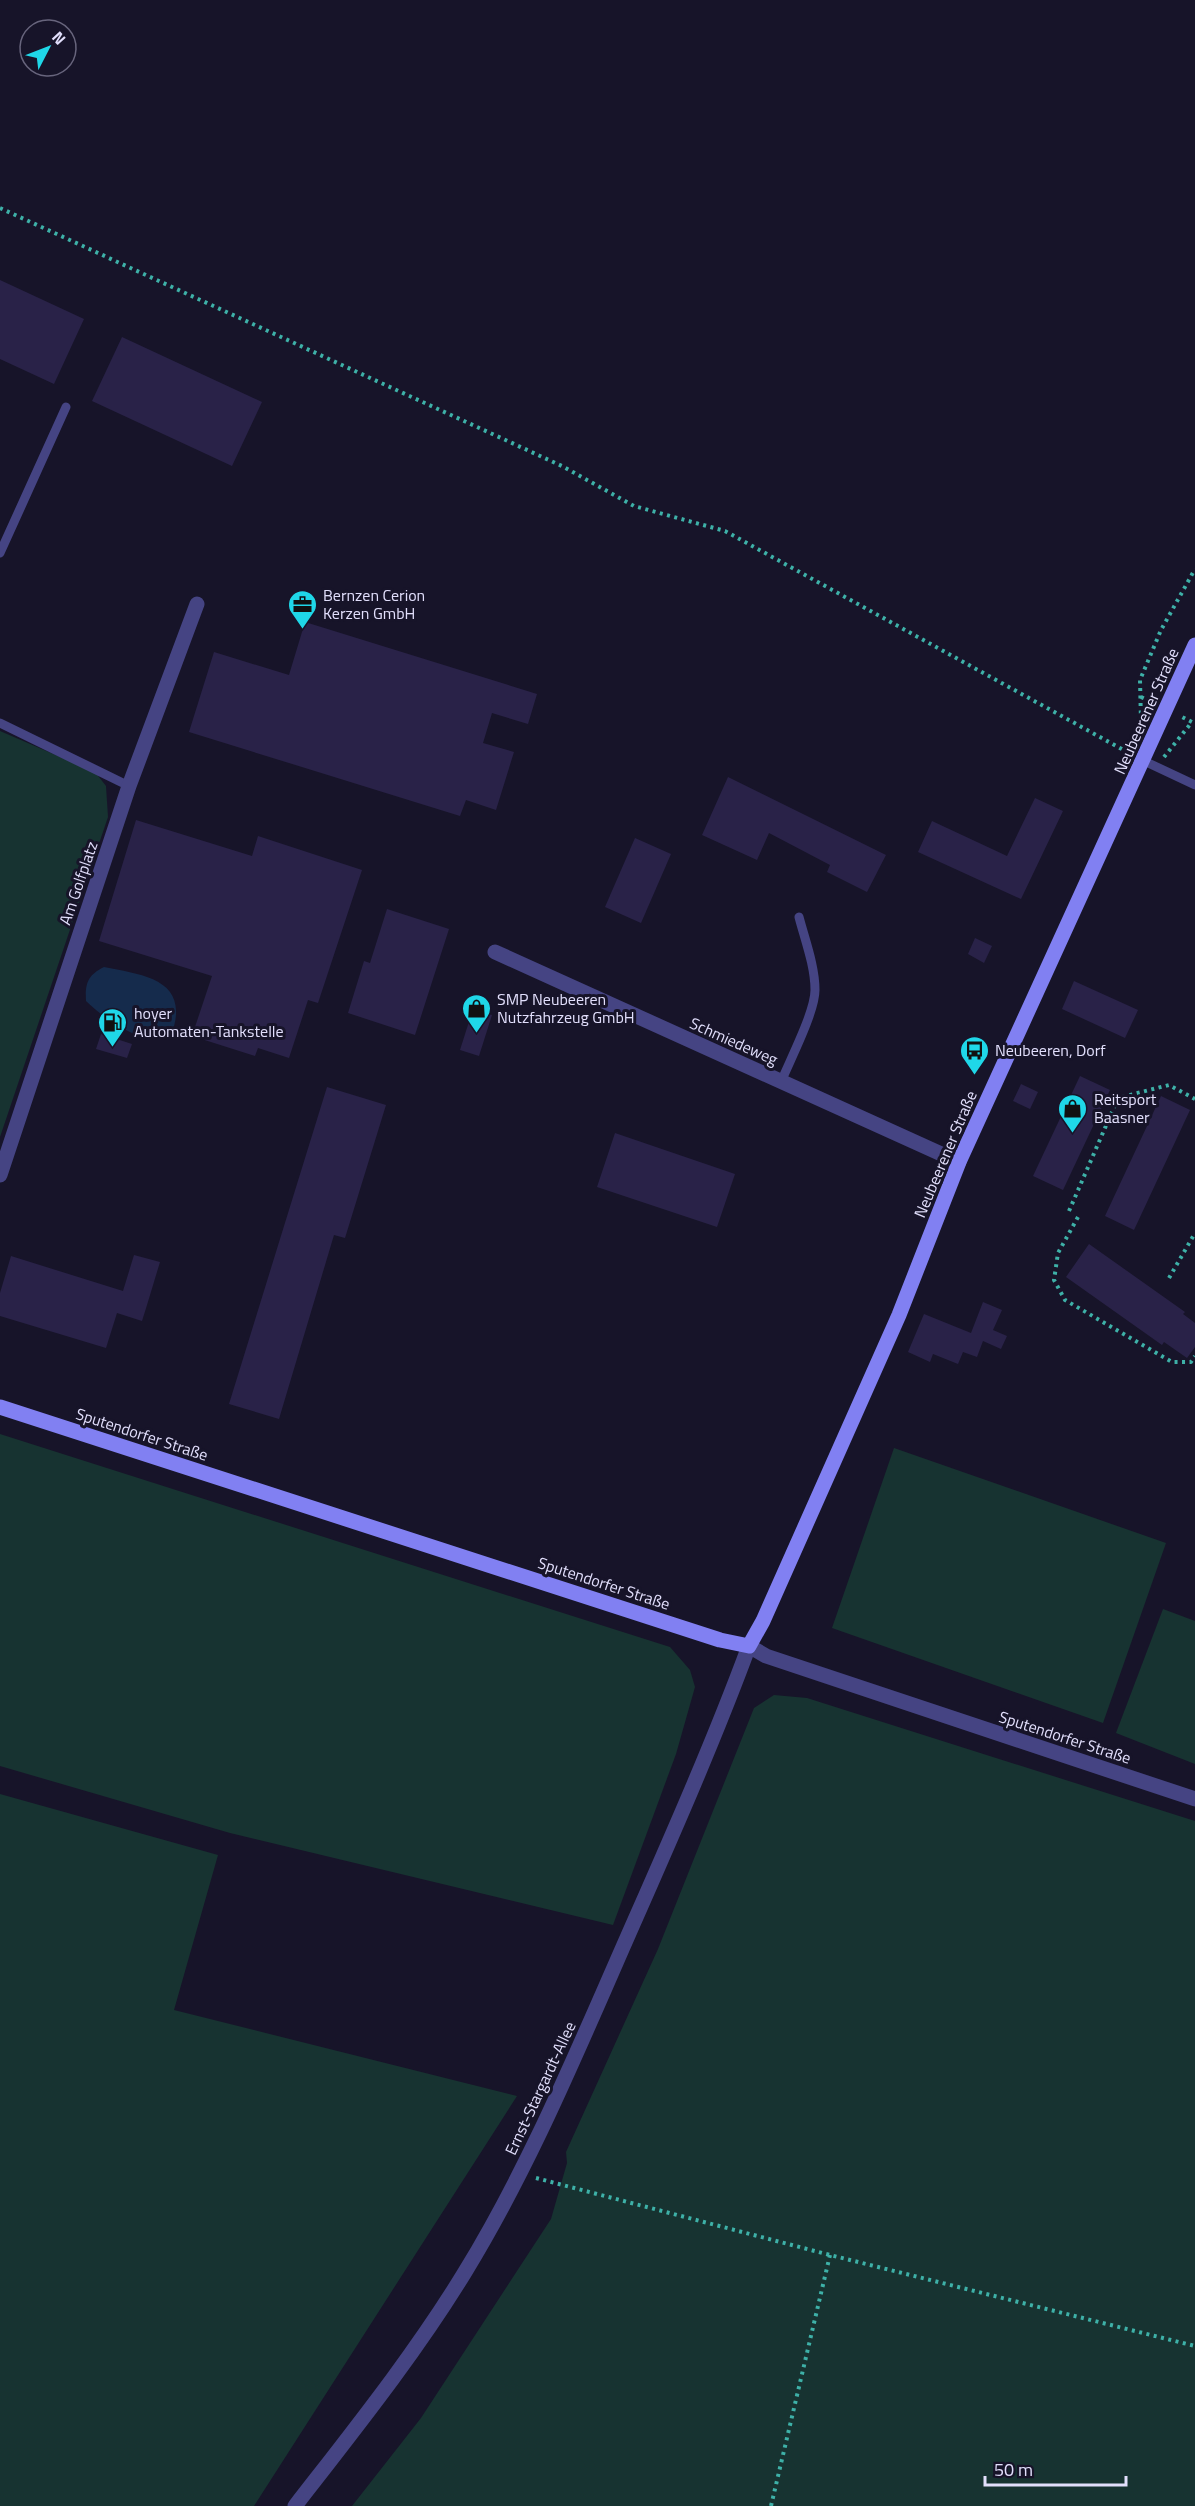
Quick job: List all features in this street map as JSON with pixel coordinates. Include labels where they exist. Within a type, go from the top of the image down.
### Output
[{"type":"main road","name":"Neubeerener Straße","points":[[749,1646],[763,1621],[899,1316],[959,1162],[1195,645]]},
{"type":"main road","name":"Sputendorfer Straße","points":[[0,1407],[720,1640],[749,1646]]},
{"type":"street","name":"Am Golfplatz","points":[[0,1175],[129,786],[196,604]]},
{"type":"street","name":"Schmiedeweg","points":[[495,952],[959,1162]]},
{"type":"street","name":"Sputendorfer Straße","points":[[749,1646],[766,1656],[1195,1799]]},
{"type":"street","name":"Ernst-Stargardt-Allee","points":[[295,2506],[382,2393],[440,2311],[482,2244],[521,2172],[585,2033],[704,1761],[749,1646]]},
{"type":"lane","points":[[0,553],[66,407]]},
{"type":"lane","points":[[0,723],[129,786]]},
{"type":"lane","points":[[1144,761],[1195,785]]},
{"type":"lane","points":[[781,1082],[804,1027],[815,991],[799,917]]},
{"type":"path","points":[[0,208],[562,466],[634,506],[725,531],[1144,761],[1165,757],[1192,722]]},
{"type":"path","points":[[1141,697],[1140,680],[1161,630],[1195,569]]},
{"type":"path","points":[[1069,1211],[1118,1098],[1169,1085],[1195,1099]]},
{"type":"path","points":[[1078,1217],[1058,1253],[1054,1280],[1065,1300],[1172,1362],[1191,1362],[1195,1356]]},
{"type":"path","points":[[1169,1278],[1195,1233]]},
{"type":"path","points":[[521,2172],[830,2255],[1195,2346]]},
{"type":"path","points":[[771,2506],[830,2255]]},
{"type":"green space","points":[[0,731],[95,772],[106,786],[108,817],[0,1137]]},
{"type":"green space","points":[[0,1434],[670,1647],[690,1670],[695,1687],[676,1754],[613,1925],[230,1833],[0,1766]]},
{"type":"green space","points":[[894,1448],[1166,1543],[1103,1723],[832,1628]]},
{"type":"green space","points":[[1163,1609],[1195,1621],[1195,1764],[1116,1733]]},
{"type":"green space","points":[[774,1695],[807,1698],[1195,1821],[1195,2506],[352,2506],[421,2418],[551,2219],[567,2163],[566,2152],[658,1949],[754,1708]]},
{"type":"green space","points":[[0,1794],[218,1855],[174,2010],[517,2096],[254,2506],[0,2506]]},
{"type":"water","points":[[104,967],[148,977],[169,991],[175,1001],[176,1015],[172,1033],[159,1039],[140,1036],[109,1020],[86,1001],[89,980],[94,973]]},
{"type":"building","points":[[0,280],[84,319],[54,384],[0,359]]},
{"type":"building","points":[[122,337],[262,402],[232,466],[92,401]]},
{"type":"building","points":[[305,622],[537,694],[528,724],[492,713],[483,743],[514,752],[496,810],[466,800],[460,816],[189,732],[214,652],[289,675]]},
{"type":"building","points":[[728,777],[886,855],[867,892],[827,872],[830,865],[769,833],[757,860],[702,835]]},
{"type":"building","points":[[1035,798],[1063,811],[1021,899],[918,852],[932,821],[1007,856]]},
{"type":"building","points":[[136,820],[252,856],[258,836],[362,870],[318,1003],[308,1000],[289,1058],[258,1048],[255,1056],[192,1036],[212,976],[99,941]]},
{"type":"building","points":[[635,838],[671,854],[641,923],[605,907]]},
{"type":"building","points":[[387,909],[449,929],[415,1035],[348,1013],[364,961],[370,963]]},
{"type":"building","points":[[975,938],[992,946],[984,963],[968,954]]},
{"type":"building","points":[[1074,981],[1138,1010],[1125,1038],[1062,1009]]},
{"type":"building","name":"SMP Neubeeren Nutzfahrzeug GmbH","points":[[473,1009],[492,1015],[479,1056],[460,1050]]},
{"type":"building","points":[[101,1034],[132,1044],[127,1058],[96,1049]]},
{"type":"building","points":[[1080,1076],[1110,1090],[1063,1190],[1033,1176]]},
{"type":"building","points":[[1021,1084],[1038,1092],[1030,1109],[1013,1101]]},
{"type":"building","points":[[327,1087],[386,1105],[345,1238],[334,1235],[279,1419],[229,1404]]},
{"type":"building","points":[[1161,1096],[1190,1110],[1134,1230],[1105,1216]]},
{"type":"building","points":[[615,1133],[735,1174],[717,1227],[597,1187]]},
{"type":"building","points":[[1089,1244],[1185,1312],[1183,1314],[1195,1323],[1195,1347],[1187,1358],[1164,1342],[1162,1345],[1066,1277]]},
{"type":"building","points":[[134,1255],[160,1262],[142,1321],[117,1313],[106,1348],[0,1316],[0,1293],[11,1256],[123,1291]]},
{"type":"building","points":[[983,1302],[1002,1310],[993,1330],[1007,1336],[1001,1349],[983,1341],[977,1357],[963,1352],[958,1364],[933,1354],[930,1362],[908,1352],[924,1314],[971,1333]]},
{"type":"place","name":"Bernzen Cerion Kerzen GmbH","points":[[302,630]]},
{"type":"place","name":"SMP Neubeeren Nutzfahrzeug GmbH","points":[[476,1034]]},
{"type":"place","name":"hoyer Automaten-Tankstelle","points":[[113,1048]]},
{"type":"place","name":"Neubeeren, Dorf","points":[[974,1076]]},
{"type":"place","name":"Reitsport Baasner","points":[[1073,1134]]}]
